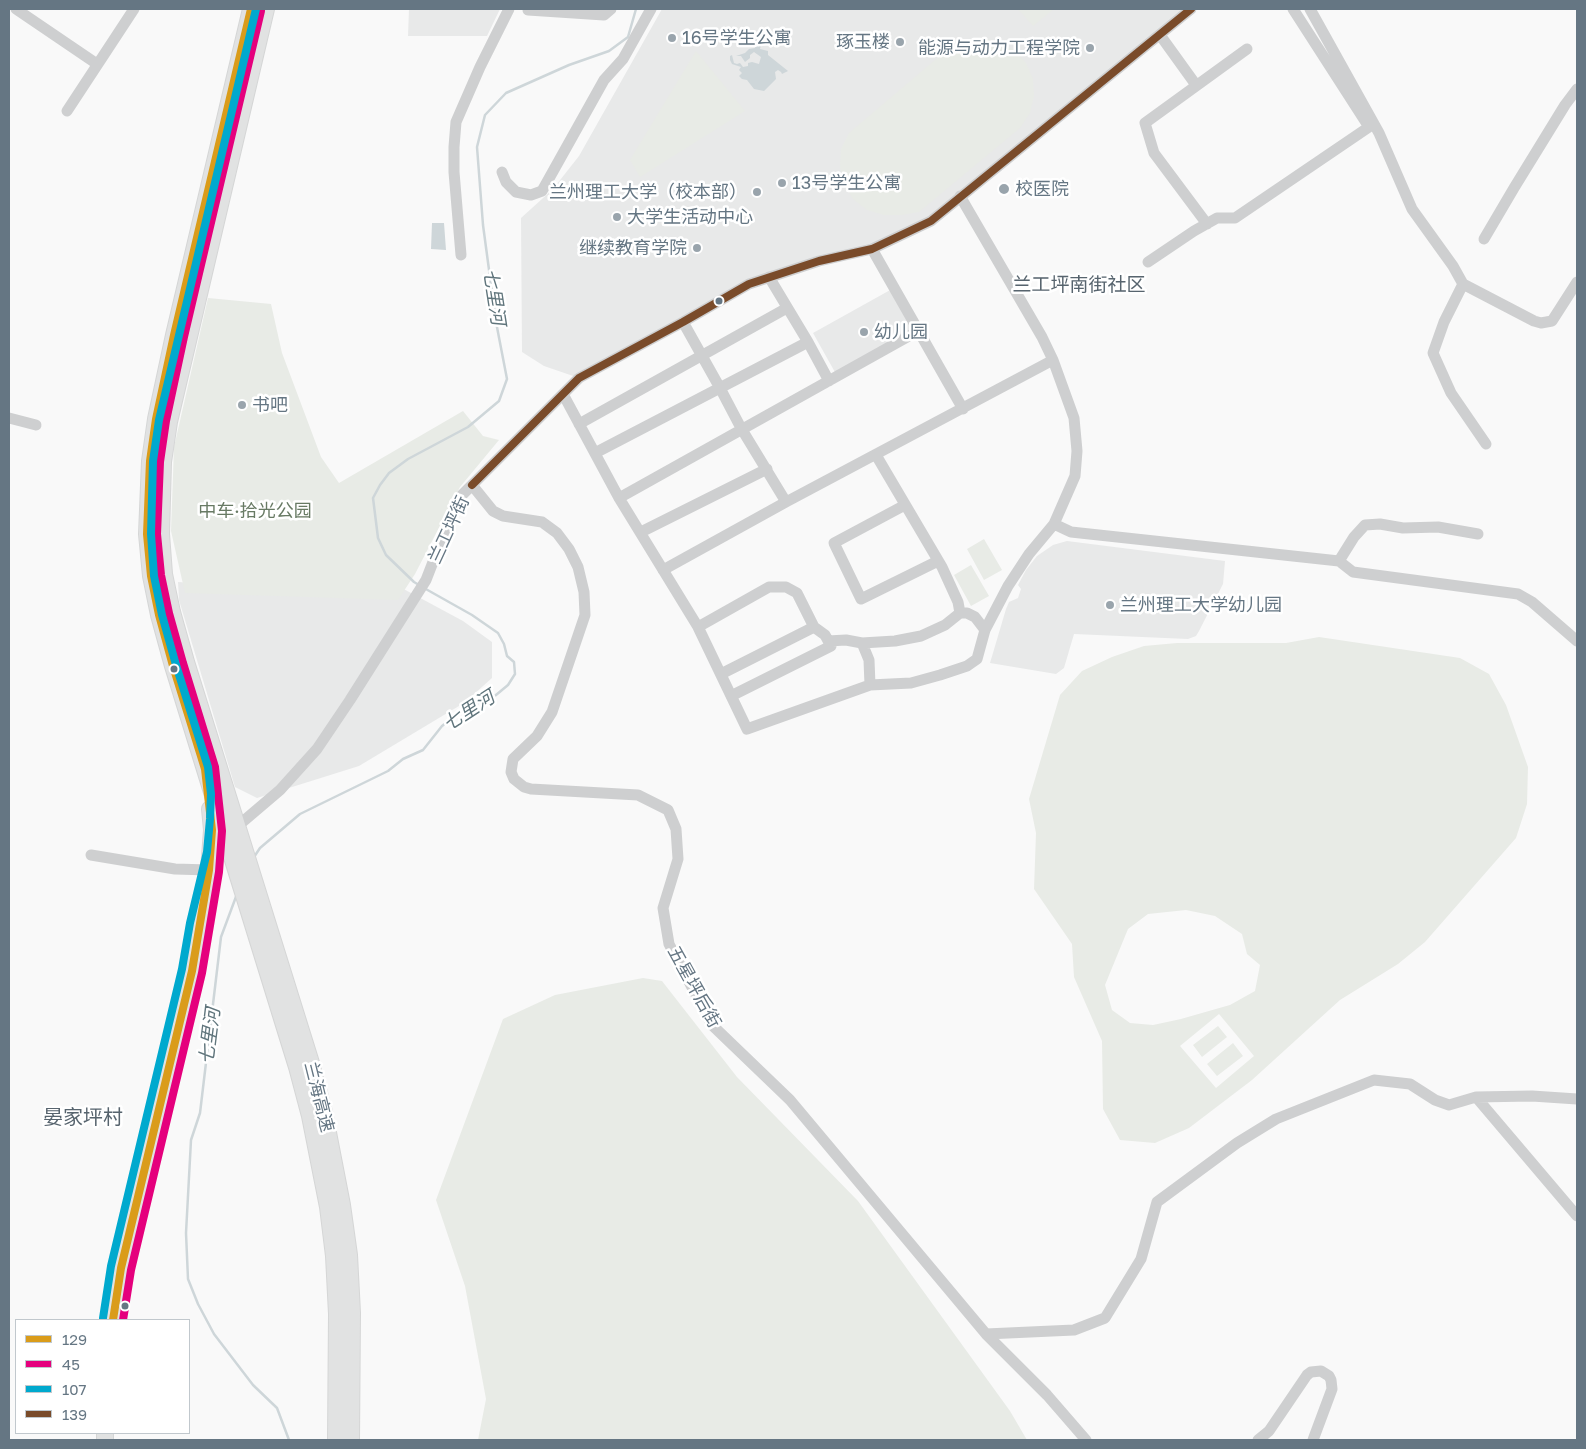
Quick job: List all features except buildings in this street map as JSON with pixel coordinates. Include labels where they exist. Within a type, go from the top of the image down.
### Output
[{"type":"highway","points":[[200,925],[217,854],[223,839],[211,767],[168,649],[158,575],[148,534],[150,460],[156,419],[174,335],[251,9]]},
{"type":"highway","points":[[158,575],[163,462],[169,422],[266,9]]},
{"type":"highway","points":[[211,767],[212,830],[223,839]]},
{"type":"highway","name":"兰海高速","points":[[211,767],[223,839],[233,860],[306,1099],[328,1207],[334,1256],[337,1314],[336,1440]]},
{"type":"highway","points":[[114,1319],[121,1268],[192,971],[209,870],[223,839]]},
{"type":"highway","name":"兰海高速","points":[[223,839],[244,846],[324,1112],[342,1204],[349,1255],[352,1314],[351,1440]]},
{"type":"street","points":[[16,9],[97,64]]},
{"type":"street","points":[[67,111],[134,9]]},
{"type":"street","points":[[461,255],[454,172],[456,122],[480,67],[509,9]]},
{"type":"street","points":[[528,10],[604,15],[611,9]]},
{"type":"street","points":[[502,172],[506,182],[516,192],[531,195],[542,191],[604,80],[623,59],[651,9]]},
{"type":"street","name":"兰工坪街","points":[[223,839],[280,790],[317,749],[350,700],[410,602],[426,580],[462,495],[579,378],[749,284],[819,262],[872,249],[931,221],[1191,9]]},
{"type":"street","points":[[1148,262],[1194,231],[1218,218],[1236,218],[1369,127],[1294,9]]},
{"type":"street","points":[[1310,9],[1379,132],[1412,209],[1453,266],[1463,284],[1541,323],[1552,321],[1577,282]]},
{"type":"street","points":[[1160,35],[1196,85]]},
{"type":"street","points":[[1207,224],[1154,153],[1145,123],[1247,49]]},
{"type":"street","points":[[1484,239],[1534,155],[1577,89]]},
{"type":"street","points":[[563,394],[620,498],[698,627],[747,729],[870,685],[911,683],[940,676],[967,666],[977,659],[985,630],[1008,586],[1029,554],[1054,524],[1075,476],[1078,451],[1074,418],[1053,360],[1042,337],[960,196]]},
{"type":"street","points":[[872,249],[963,409]]},
{"type":"street","points":[[769,277],[829,381]]},
{"type":"street","points":[[1463,284],[1444,322],[1433,353],[1451,393],[1486,444]]},
{"type":"street","points":[[579,424],[787,308]]},
{"type":"street","points":[[683,322],[741,428],[786,502]]},
{"type":"street","points":[[620,498],[741,428],[918,331]]},
{"type":"street","points":[[596,453],[808,342]]},
{"type":"street","points":[[663,570],[786,502],[1053,360]]},
{"type":"street","points":[[9,418],[36,425]]},
{"type":"street","points":[[876,455],[938,561],[955,594],[960,613]]},
{"type":"street","points":[[641,532],[767,470]]},
{"type":"street","name":"五星坪后街","points":[[472,485],[493,511],[503,516],[542,522],[557,533],[569,549],[578,567],[584,592],[585,615],[552,712],[538,736],[513,759],[511,772],[514,779],[524,787],[531,789],[638,796],[668,810],[676,829],[678,859],[663,908],[669,944],[712,1025],[790,1100],[986,1334]]},
{"type":"street","points":[[906,505],[834,543],[861,599],[938,561]]},
{"type":"street","points":[[1054,524],[1071,532],[1339,561],[1353,572],[1518,594],[1532,602],[1577,641]]},
{"type":"street","points":[[1339,561],[1354,537],[1365,525],[1380,524],[1403,528],[1438,527],[1478,534]]},
{"type":"street","points":[[698,627],[769,587],[786,587],[798,593],[814,627],[824,635],[831,646],[731,696]]},
{"type":"street","points":[[828,641],[846,640],[862,643],[895,641],[921,636],[945,625],[960,613],[967,613],[975,617],[985,630]]},
{"type":"street","points":[[721,674],[814,627]]},
{"type":"street","points":[[862,643],[869,660],[870,685]]},
{"type":"street","points":[[91,855],[175,869],[209,870]]},
{"type":"street","points":[[986,1334],[1074,1330],[1105,1318],[1141,1258],[1157,1202],[1237,1143],[1276,1120],[1374,1080],[1410,1084],[1435,1100],[1449,1105],[1476,1097],[1532,1096],[1577,1099]]},
{"type":"street","points":[[1476,1097],[1577,1216]]},
{"type":"street","points":[[986,1334],[1047,1395],[1086,1440]]},
{"type":"street","points":[[1258,1440],[1269,1431],[1307,1375],[1320,1371],[1325,1373],[1331,1380],[1332,1389],[1313,1440]]},
{"type":"shaded area","points":[[409,9],[500,9],[487,36],[408,36]]},
{"type":"shaded area","name":"兰州理工大学（校本部）","points":[[662,9],[1191,9],[931,221],[872,249],[749,284],[579,378],[544,366],[522,352],[521,218],[553,189],[579,156]]},
{"type":"shaded area","points":[[754,36],[762,40],[760,49],[768,51],[768,55],[788,71],[782,74],[778,70],[775,72],[776,79],[764,91],[754,89],[747,80],[742,79],[739,76],[742,73],[739,70],[741,67],[732,64],[730,60],[732,55],[734,63],[740,63],[743,67],[748,66],[748,63],[752,62],[759,64],[761,57],[754,52],[745,62],[741,56],[736,56],[755,48]]},
{"type":"shaded area","points":[[432,223],[444,223],[446,250],[431,249]]},
{"type":"shaded area","name":"幼儿园","points":[[892,289],[915,331],[836,374],[813,333]]},
{"type":"shaded area","name":"兰州理工大学幼儿园","points":[[1067,541],[1225,561],[1223,584],[1196,636],[1188,639],[1074,634],[1064,668],[1056,674],[990,663],[1006,609],[1009,602],[1018,598],[1021,589],[1018,585],[1026,570],[1037,556],[1053,545]]},
{"type":"shaded area","points":[[385,579],[463,621],[492,642],[492,678],[464,703],[359,766],[257,798],[235,787],[179,600],[178,582],[376,594]]},
{"type":"green space","points":[[1018,9],[1054,9],[1033,26]]},
{"type":"green space","points":[[981,38],[998,41],[1014,50],[1026,63],[1033,79],[1034,96],[1030,113],[1020,128],[919,212],[902,215],[884,215],[867,210],[853,199],[844,184],[840,167],[841,149],[849,133],[948,49],[964,41]]},
{"type":"green space","points":[[696,51],[745,111],[640,177],[630,160]]},
{"type":"green space","name":"中车·拾光公园","points":[[208,298],[271,304],[282,353],[321,457],[339,483],[463,411],[483,436],[499,440],[460,487],[415,574],[398,600],[185,593],[171,531],[174,447]]},
{"type":"green space","points":[[984,539],[1002,570],[984,580],[967,549]]},
{"type":"green space","points":[[971,565],[989,596],[971,606],[954,575]]},
{"type":"green space","points":[[1319,637],[1460,658],[1489,674],[1506,705],[1528,767],[1527,804],[1516,838],[1425,942],[1398,964],[1340,1000],[1252,1080],[1189,1128],[1155,1143],[1120,1140],[1103,1109],[1102,1041],[1074,977],[1072,944],[1034,889],[1036,833],[1029,799],[1060,695],[1082,671],[1112,657],[1144,646],[1177,643],[1286,643]],"holes":[[[1186,910],[1215,916],[1242,934],[1247,954],[1260,965],[1255,991],[1230,1005],[1181,1019],[1153,1025],[1130,1023],[1112,1010],[1105,985],[1128,929],[1148,914]],[[1219,1014],[1254,1056],[1216,1088],[1180,1046]]]},
{"type":"green space","points":[[643,978],[662,981],[737,1077],[858,1201],[1010,1411],[1027,1440],[478,1440],[486,1399],[465,1286],[436,1200],[503,1019],[555,995]]},
{"type":"green space","points":[[1218,1026],[1227,1037],[1202,1057],[1193,1045]]},
{"type":"green space","points":[[1233,1043],[1243,1056],[1217,1076],[1207,1064]]},
{"type":"waterway","name":"七里河","points":[[419,585],[386,555],[378,538],[373,498],[389,473],[408,459],[468,427],[499,401],[507,379],[496,322],[483,225],[477,147],[485,115],[506,93],[569,65],[609,51],[628,37],[636,9]]},
{"type":"waterway","name":"七里河","points":[[254,857],[260,848],[300,814],[388,771],[403,759],[423,750],[442,726],[464,709],[496,695],[508,685],[515,674],[514,662],[507,656],[504,644],[498,633],[472,615],[424,588]]},
{"type":"waterway","name":"七里河","points":[[237,894],[221,937],[200,1113],[191,1140],[186,1233],[188,1279],[198,1304],[214,1334],[253,1385],[277,1408],[289,1440]]},
{"type":"transit line","name":"129","points":[[113,1319],[121,1268],[192,971],[209,870],[212,830],[205,769],[173,666],[151,576],[147,534],[150,461],[156,419],[174,335],[251,9]]},
{"type":"transit line","name":"107","points":[[103,1318],[111,1266],[182,969],[190,923],[207,852],[210,819],[211,794],[208,767],[176,665],[162,615],[154,576],[151,534],[153,461],[159,420],[256,9]]},
{"type":"transit line","name":"139","points":[[472,485],[579,378],[749,284],[819,261],[872,249],[931,221],[1191,9]]},
{"type":"transit line","name":"45","points":[[123,1319],[131,1270],[202,973],[219,872],[222,831],[215,767],[183,663],[161,575],[157,534],[160,462],[166,421],[184,337],[261,11]]},
{"type":"place","name":"16号学生公寓","points":[[672,38]]},
{"type":"place","name":"琢玉楼","points":[[900,42]]},
{"type":"place","name":"能源与动力工程学院","points":[[1090,48]]},
{"type":"place","name":"13号学生公寓","points":[[782,183]]},
{"type":"place","name":"校医院","points":[[1004,189]]},
{"type":"place","name":"兰州理工大学（校本部）","points":[[757,192]]},
{"type":"place","name":"大学生活动中心","points":[[617,217]]},
{"type":"place","name":"继续教育学院","points":[[697,248]]},
{"type":"place","name":"幼儿园","points":[[864,332]]},
{"type":"place","name":"书吧","points":[[242,405]]},
{"type":"place","name":"兰州理工大学幼儿园","points":[[1110,605]]},
{"type":"district","name":"兰工坪南街社区","points":[[1079,285]]},
{"type":"district","name":"晏家坪村","points":[[83,1118]]}]
